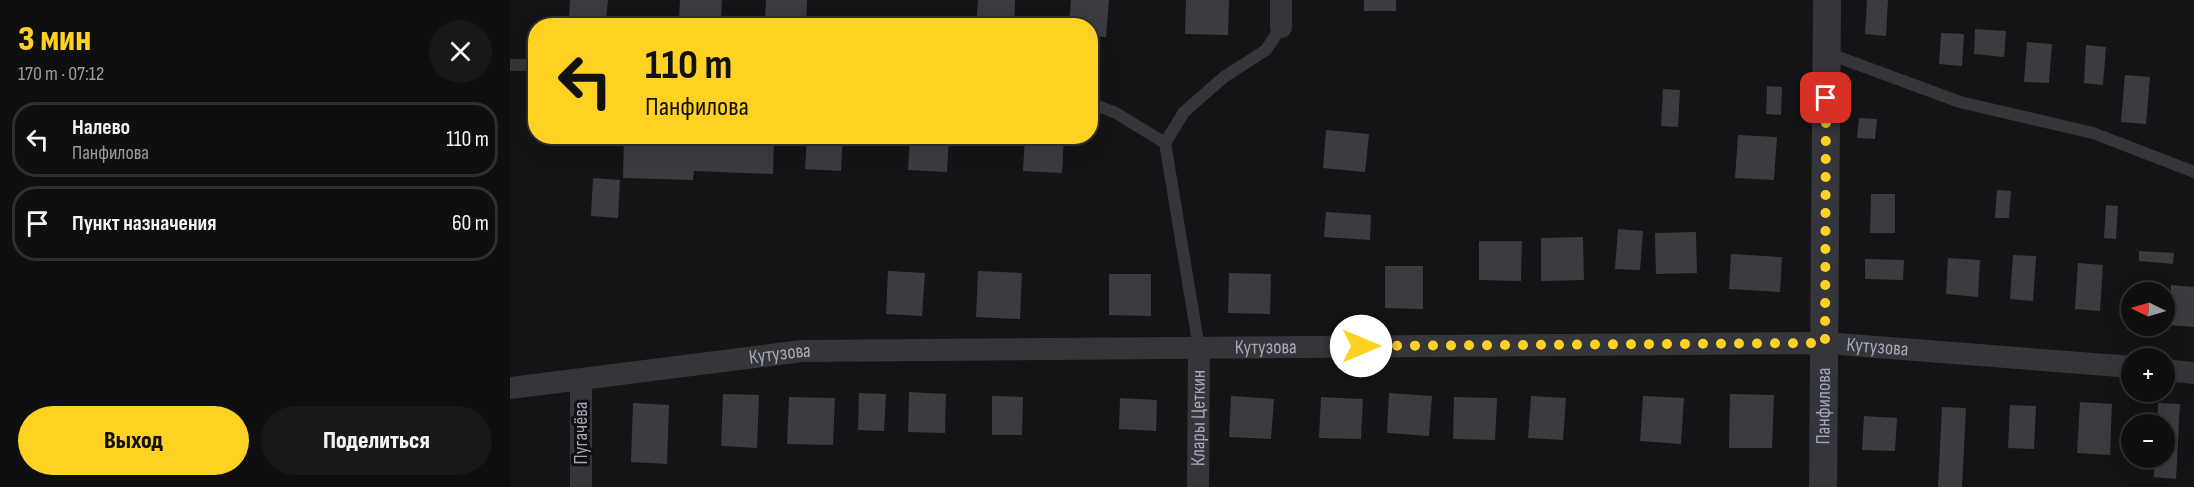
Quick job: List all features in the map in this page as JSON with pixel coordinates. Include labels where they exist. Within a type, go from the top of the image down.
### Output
[{"type":"street","points":[[1281,0],[1281,27]]},
{"type":"street","name":"Панфилова","points":[[1823,487],[1827,0]]},
{"type":"street","name":"Кутузова","points":[[510,388],[802,351],[1825,343],[2121,367]]},
{"type":"street","name":"Клары Цеткин","points":[[1198,348],[1198,487]]},
{"type":"street","points":[[2175,371],[2194,373]]},
{"type":"street","name":"Пугачёва","points":[[581,380],[581,487]]},
{"type":"lane","points":[[1198,348],[1165,142],[1184,112],[1224,77],[1266,50],[1281,27]]},
{"type":"lane","points":[[1827,53],[1960,102],[2093,133],[2194,172]]},
{"type":"lane","points":[[510,65],[528,65]]},
{"type":"lane","points":[[1098,106],[1116,113],[1165,142]]},
{"type":"building","points":[[570,0],[608,0],[606,18],[569,16]]},
{"type":"building","points":[[680,0],[722,0],[721,18],[679,18]]},
{"type":"building","points":[[766,0],[807,0],[806,18],[765,18]]},
{"type":"building","points":[[978,0],[1015,0],[1014,18],[977,18]]},
{"type":"building","points":[[1071,0],[1109,0],[1106,37],[1098,36],[1098,18],[1070,18]]},
{"type":"building","points":[[1186,0],[1229,0],[1228,35],[1185,34]]},
{"type":"building","points":[[1364,0],[1396,0],[1396,11],[1364,11]]},
{"type":"building","points":[[1867,0],[1888,0],[1886,36],[1865,34]]},
{"type":"building","points":[[1975,29],[2006,31],[2004,57],[1974,54]]},
{"type":"building","points":[[1941,33],[1964,34],[1962,66],[1939,64]]},
{"type":"building","points":[[2027,42],[2052,44],[2049,83],[2024,82]]},
{"type":"building","points":[[2086,45],[2106,47],[2103,85],[2084,83]]},
{"type":"building","points":[[2125,75],[2150,77],[2146,124],[2121,122]]},
{"type":"building","points":[[1767,86],[1782,87],[1781,115],[1766,114]]},
{"type":"building","points":[[1663,89],[1680,90],[1678,127],[1661,126]]},
{"type":"building","points":[[1859,118],[1877,119],[1875,139],[1857,138]]},
{"type":"building","points":[[1326,130],[1369,134],[1365,172],[1323,168]]},
{"type":"building","points":[[1738,135],[1777,137],[1774,180],[1735,178]]},
{"type":"building","points":[[624,144],[774,144],[773,174],[694,171],[693,180],[623,178]]},
{"type":"building","points":[[807,144],[843,144],[841,171],[805,169]]},
{"type":"building","points":[[910,144],[949,144],[947,172],[908,170]]},
{"type":"building","points":[[1025,144],[1064,144],[1062,173],[1023,171]]},
{"type":"building","points":[[593,178],[620,180],[618,218],[591,216]]},
{"type":"building","points":[[1997,190],[2011,191],[2009,218],[1995,218]]},
{"type":"building","points":[[1871,194],[1895,194],[1895,233],[1870,233]]},
{"type":"building","points":[[2106,205],[2118,206],[2116,239],[2104,238]]},
{"type":"building","points":[[1326,212],[1371,215],[1370,240],[1324,237]]},
{"type":"building","points":[[1618,229],[1643,231],[1640,270],[1615,269]]},
{"type":"building","points":[[1696,232],[1697,273],[1656,274],[1655,233]]},
{"type":"building","points":[[1583,237],[1584,280],[1541,281],[1541,238]]},
{"type":"building","points":[[1479,241],[1522,241],[1521,281],[1479,280]]},
{"type":"building","points":[[2139,251],[2174,253],[2173,264],[2139,261]]},
{"type":"building","points":[[1731,254],[1782,257],[1780,292],[1729,289]]},
{"type":"building","points":[[2013,255],[2036,256],[2033,301],[2010,299]]},
{"type":"building","points":[[1948,258],[1980,260],[1978,297],[1946,294]]},
{"type":"building","points":[[1865,259],[1904,260],[1903,280],[1865,279]]},
{"type":"building","points":[[2078,263],[2103,265],[2100,311],[2075,309]]},
{"type":"building","points":[[1385,266],[1423,266],[1423,309],[1385,308]]},
{"type":"building","points":[[888,271],[925,273],[922,316],[886,314]]},
{"type":"building","points":[[978,271],[1022,273],[1020,319],[976,317]]},
{"type":"building","points":[[1229,273],[1271,274],[1270,314],[1228,313]]},
{"type":"building","points":[[1109,274],[1151,274],[1151,316],[1109,315]]},
{"type":"building","points":[[2175,285],[2194,287],[2194,327],[2175,325]]},
{"type":"building","points":[[909,392],[946,394],[945,433],[908,432]]},
{"type":"building","points":[[859,393],[886,394],[884,431],[858,430]]},
{"type":"building","points":[[1389,393],[1432,396],[1429,436],[1387,433]]},
{"type":"building","points":[[723,394],[759,395],[757,448],[721,446]]},
{"type":"building","points":[[1730,394],[1774,395],[1772,448],[1729,448]]},
{"type":"building","points":[[992,396],[1023,397],[1022,435],[992,435]]},
{"type":"building","points":[[1231,396],[1274,399],[1271,439],[1229,437]]},
{"type":"building","points":[[1531,396],[1566,398],[1563,440],[1528,438]]},
{"type":"building","points":[[1643,396],[1684,398],[1681,444],[1640,441]]},
{"type":"building","points":[[789,397],[835,398],[833,445],[787,444]]},
{"type":"building","points":[[1321,397],[1363,399],[1361,439],[1319,438]]},
{"type":"building","points":[[1454,397],[1497,398],[1495,440],[1453,439]]},
{"type":"building","points":[[1120,398],[1157,400],[1156,431],[1119,429]]},
{"type":"building","points":[[2080,402],[2112,404],[2110,455],[2077,453]]},
{"type":"building","points":[[633,403],[669,405],[667,464],[631,462]]},
{"type":"building","points":[[2158,403],[2180,404],[2176,479],[2154,477],[2154,468],[2175,468],[2175,414],[2157,414]]},
{"type":"building","points":[[2010,405],[2036,406],[2034,449],[2008,448]]},
{"type":"building","points":[[1942,407],[1966,408],[1962,487],[1938,487]]},
{"type":"building","points":[[1864,416],[1897,418],[1895,451],[1862,450]]},
{"type":"route","points":[[1361,346],[1825,343],[1826,98]]}]
